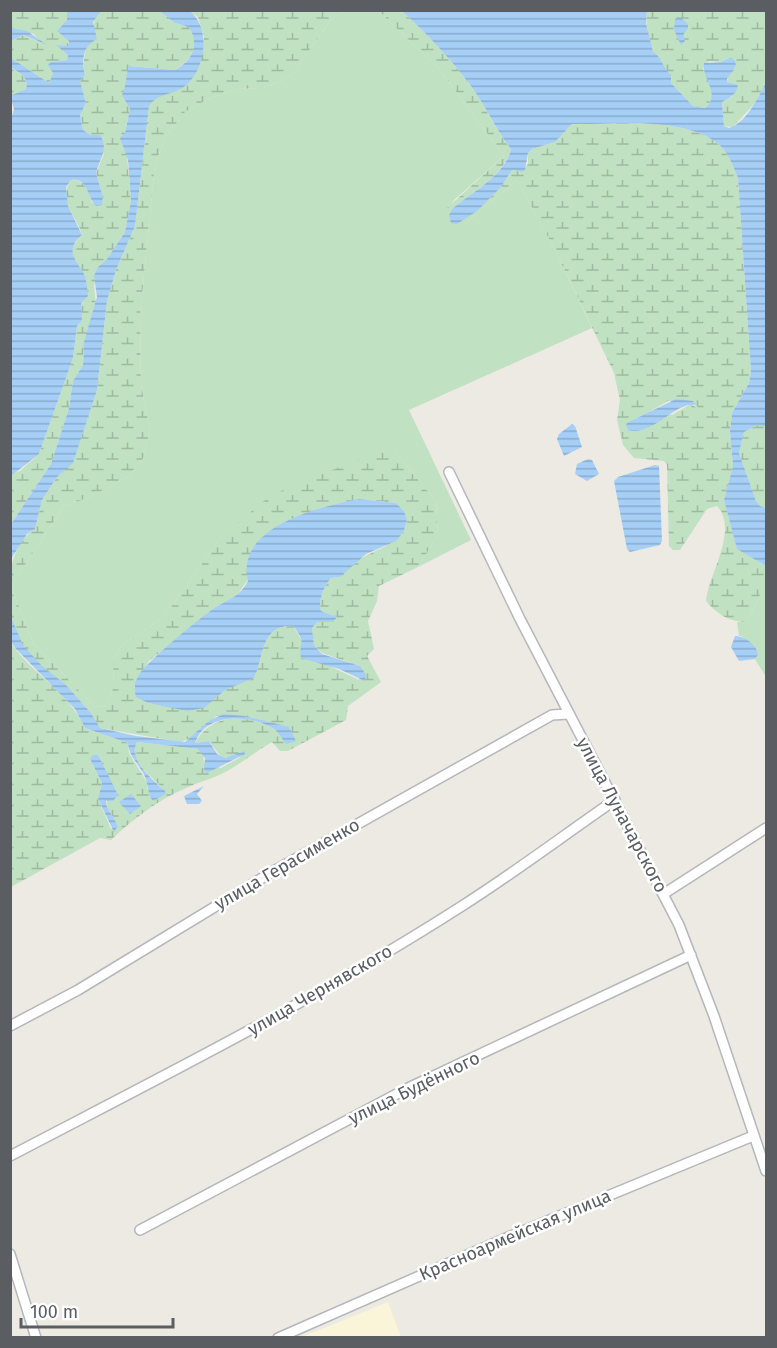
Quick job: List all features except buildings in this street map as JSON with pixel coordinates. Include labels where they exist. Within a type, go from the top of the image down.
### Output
[{"type":"street","name":"улица Луначарского","points":[[449,472],[568,714],[664,892],[692,955],[766,1171]]},
{"type":"street","name":"улица Герасименко","points":[[10,1026],[78,990],[282,866],[552,715],[568,714]]},
{"type":"street","name":"улица Чернявского","points":[[10,1156],[264,1023],[396,947],[478,896],[615,800]]},
{"type":"street","points":[[664,892],[766,828]]},
{"type":"street","name":"улица Будённого","points":[[140,1230],[408,1088],[692,955]]},
{"type":"street","name":"Красноармейская улица","points":[[278,1338],[506,1238],[753,1136]]},
{"type":"street","points":[[10,1254],[36,1338]]},
{"type":"shaded area","points":[[388,1302],[401,1337],[300,1337],[322,1329]]},
{"type":"green space","points":[[647,10],[766,11],[766,82],[754,104],[733,127],[724,126],[722,102],[733,96],[738,85],[727,82],[729,73],[736,67],[731,57],[721,62],[709,61],[703,68],[712,89],[711,99],[705,108],[693,106],[671,83],[669,74],[653,52],[648,31]]},
{"type":"green space","points":[[11,11],[67,11],[67,20],[62,28],[69,41],[68,46],[58,46],[68,55],[67,60],[52,62],[53,73],[49,83],[11,58],[11,41],[24,35],[41,43],[34,34],[11,28]]},
{"type":"green space","points":[[101,11],[161,11],[175,23],[189,27],[194,46],[190,57],[175,70],[130,66],[128,70],[123,95],[130,109],[125,133],[131,201],[125,232],[107,259],[98,267],[94,286],[96,304],[83,355],[83,365],[73,381],[69,408],[51,464],[11,524],[10,474],[20,471],[39,454],[73,358],[77,326],[82,321],[80,313],[84,274],[72,256],[72,247],[82,235],[69,208],[66,195],[71,180],[76,180],[86,187],[92,203],[103,197],[96,173],[104,154],[91,135],[83,130],[80,114],[86,103],[80,81],[85,75],[85,53],[95,18]]},
{"type":"green space","points":[[190,11],[344,11],[330,21],[291,76],[264,88],[236,89],[206,100],[185,112],[166,136],[155,164],[140,316],[141,385],[150,430],[144,457],[129,476],[88,498],[64,506],[11,586],[33,643],[95,707],[107,705],[114,686],[113,660],[124,644],[164,617],[222,536],[271,495],[379,451],[395,452],[436,501],[438,535],[418,567],[379,586],[377,601],[368,621],[374,649],[367,656],[381,682],[348,706],[346,720],[288,751],[280,751],[272,742],[220,775],[183,789],[158,803],[111,840],[100,838],[11,887],[10,642],[70,704],[85,728],[128,743],[129,753],[148,784],[147,789],[166,794],[144,770],[135,756],[137,742],[198,749],[203,752],[204,763],[221,768],[241,757],[222,758],[209,741],[195,743],[211,726],[220,721],[239,718],[259,722],[277,731],[286,727],[245,716],[216,716],[193,737],[181,742],[100,728],[82,703],[32,657],[17,635],[10,609],[9,594],[12,563],[25,537],[35,529],[42,500],[57,477],[73,462],[97,390],[107,301],[116,270],[135,226],[149,106],[156,96],[167,93],[200,63],[204,37],[198,17]],"holes":[[[359,499],[396,503],[404,511],[407,521],[404,531],[386,546],[357,560],[340,577],[331,578],[322,593],[321,611],[337,617],[317,622],[312,628],[314,645],[322,653],[360,666],[359,680],[300,652],[304,644],[293,626],[282,627],[274,630],[269,636],[254,678],[188,701],[147,703],[134,687],[149,661],[217,607],[235,598],[290,520]],[[98,755],[107,787],[106,805],[118,826],[111,829],[98,799],[102,783],[90,760]]]},
{"type":"green space","points":[[344,11],[375,11],[382,14],[440,70],[504,156],[454,200],[444,216],[460,228],[517,180],[553,246],[592,328],[409,410],[471,540],[418,567],[438,535],[436,501],[395,452],[222,536],[164,617],[124,644],[113,660],[114,686],[107,705],[95,707],[33,643],[11,586],[64,506],[88,498],[129,476],[144,457],[150,430],[141,385],[140,316],[155,164],[166,136],[185,112],[206,100],[236,89],[264,88],[291,76],[330,21]]},
{"type":"green space","points":[[375,11],[402,11],[429,37],[471,86],[511,149],[508,158],[495,175],[453,208],[501,187],[512,170],[522,172],[528,164],[528,153],[532,149],[555,142],[572,124],[666,125],[702,134],[721,146],[727,154],[738,178],[751,371],[749,383],[732,413],[730,431],[733,466],[724,500],[737,548],[766,566],[766,591],[762,591],[747,622],[735,621],[724,616],[706,601],[724,539],[723,516],[717,506],[707,509],[680,550],[673,550],[669,546],[667,465],[664,461],[634,458],[623,445],[617,420],[620,400],[614,373],[553,246],[517,180],[460,228],[451,229],[445,225],[444,216],[447,208],[504,156],[440,70],[382,14]],"holes":[[[668,401],[693,401],[699,409],[691,404],[672,415],[649,412]]]},
{"type":"green space","points":[[10,68],[23,76],[27,85],[26,89],[11,96]]},
{"type":"green space","points":[[755,426],[766,426],[766,508],[760,506],[756,501],[739,453],[744,432]]},
{"type":"green space","points":[[762,591],[766,591],[766,677],[755,659],[758,655],[743,637],[739,636],[737,622],[747,622]]},
{"type":"water","points":[[67,11],[101,11],[93,22],[97,39],[89,45],[84,54],[85,75],[80,81],[86,103],[80,115],[83,130],[91,135],[100,135],[103,140],[103,154],[96,173],[103,197],[102,205],[96,206],[81,182],[71,180],[66,187],[68,206],[82,235],[74,245],[73,253],[84,275],[88,296],[81,303],[82,321],[77,326],[73,358],[39,454],[11,476],[10,123],[14,109],[10,96],[26,89],[27,85],[23,76],[11,68],[11,58],[49,83],[53,73],[48,65],[51,62],[67,60],[68,55],[56,45],[68,46],[69,41],[57,31],[67,20]]},
{"type":"water","points":[[190,11],[197,18],[203,38],[198,70],[185,86],[157,98],[149,106],[135,226],[116,270],[107,301],[97,390],[73,463],[57,477],[42,500],[35,529],[27,534],[11,559],[11,524],[51,464],[69,408],[73,381],[83,365],[84,342],[97,297],[94,276],[98,267],[107,259],[125,232],[131,201],[128,160],[120,138],[125,133],[130,109],[122,95],[129,66],[175,70],[190,57],[194,46],[189,27],[175,23],[161,12]]},
{"type":"water","points":[[402,11],[647,11],[646,23],[653,52],[671,75],[671,83],[693,106],[705,108],[712,97],[704,63],[721,62],[731,57],[735,61],[736,66],[727,82],[738,85],[733,95],[722,102],[724,126],[729,128],[747,115],[766,82],[766,426],[755,426],[744,432],[739,453],[756,501],[760,506],[766,508],[766,566],[737,549],[724,500],[733,466],[730,431],[732,413],[749,383],[751,371],[738,178],[727,154],[721,146],[702,134],[666,125],[572,124],[555,142],[532,149],[528,153],[525,170],[522,172],[512,170],[501,187],[477,211],[457,224],[451,223],[449,215],[453,208],[495,175],[508,158],[511,149],[463,76]]},
{"type":"water","points":[[680,17],[688,24],[683,35],[685,41],[681,45],[674,30],[675,19]]},
{"type":"water","points":[[11,28],[27,31],[47,45],[24,35],[11,41]]},
{"type":"water","points":[[676,399],[693,401],[700,410],[695,405],[688,405],[646,428],[637,431],[628,430],[626,424],[629,422]]},
{"type":"water","points":[[572,424],[575,426],[582,447],[564,456],[557,439],[559,434]]},
{"type":"water","points":[[588,459],[592,460],[599,474],[587,481],[575,474],[577,464]]},
{"type":"water","points":[[655,465],[659,466],[662,541],[660,545],[630,552],[627,549],[614,481],[618,477]]},
{"type":"water","points":[[359,499],[396,503],[404,511],[407,520],[404,531],[396,541],[366,554],[340,577],[331,578],[322,593],[320,607],[321,611],[337,617],[333,622],[317,622],[312,628],[314,645],[322,654],[360,666],[366,675],[365,681],[339,669],[301,658],[301,640],[293,626],[274,630],[269,636],[254,678],[225,690],[204,708],[187,711],[148,703],[136,697],[136,681],[144,668],[199,620],[234,597],[245,586],[248,581],[247,562],[254,546],[267,533],[303,514]]},
{"type":"water","points":[[11,617],[23,645],[42,666],[65,684],[91,713],[100,728],[136,736],[185,742],[210,720],[224,714],[245,716],[289,727],[296,741],[286,744],[274,729],[253,720],[218,721],[200,733],[195,743],[209,741],[217,754],[225,758],[245,751],[245,754],[207,773],[204,770],[205,758],[198,749],[137,742],[135,749],[139,762],[166,794],[153,801],[143,773],[131,754],[128,743],[85,728],[75,709],[11,642]]},
{"type":"water","points":[[735,636],[753,645],[758,655],[755,659],[739,661],[731,647]]},
{"type":"water","points":[[93,755],[98,755],[118,795],[113,801],[106,801],[118,826],[114,832],[98,799],[102,783],[90,759]]},
{"type":"water","points":[[204,786],[197,794],[202,801],[199,804],[187,804],[184,796]]},
{"type":"water","points":[[131,794],[141,806],[130,814],[119,802]]}]
